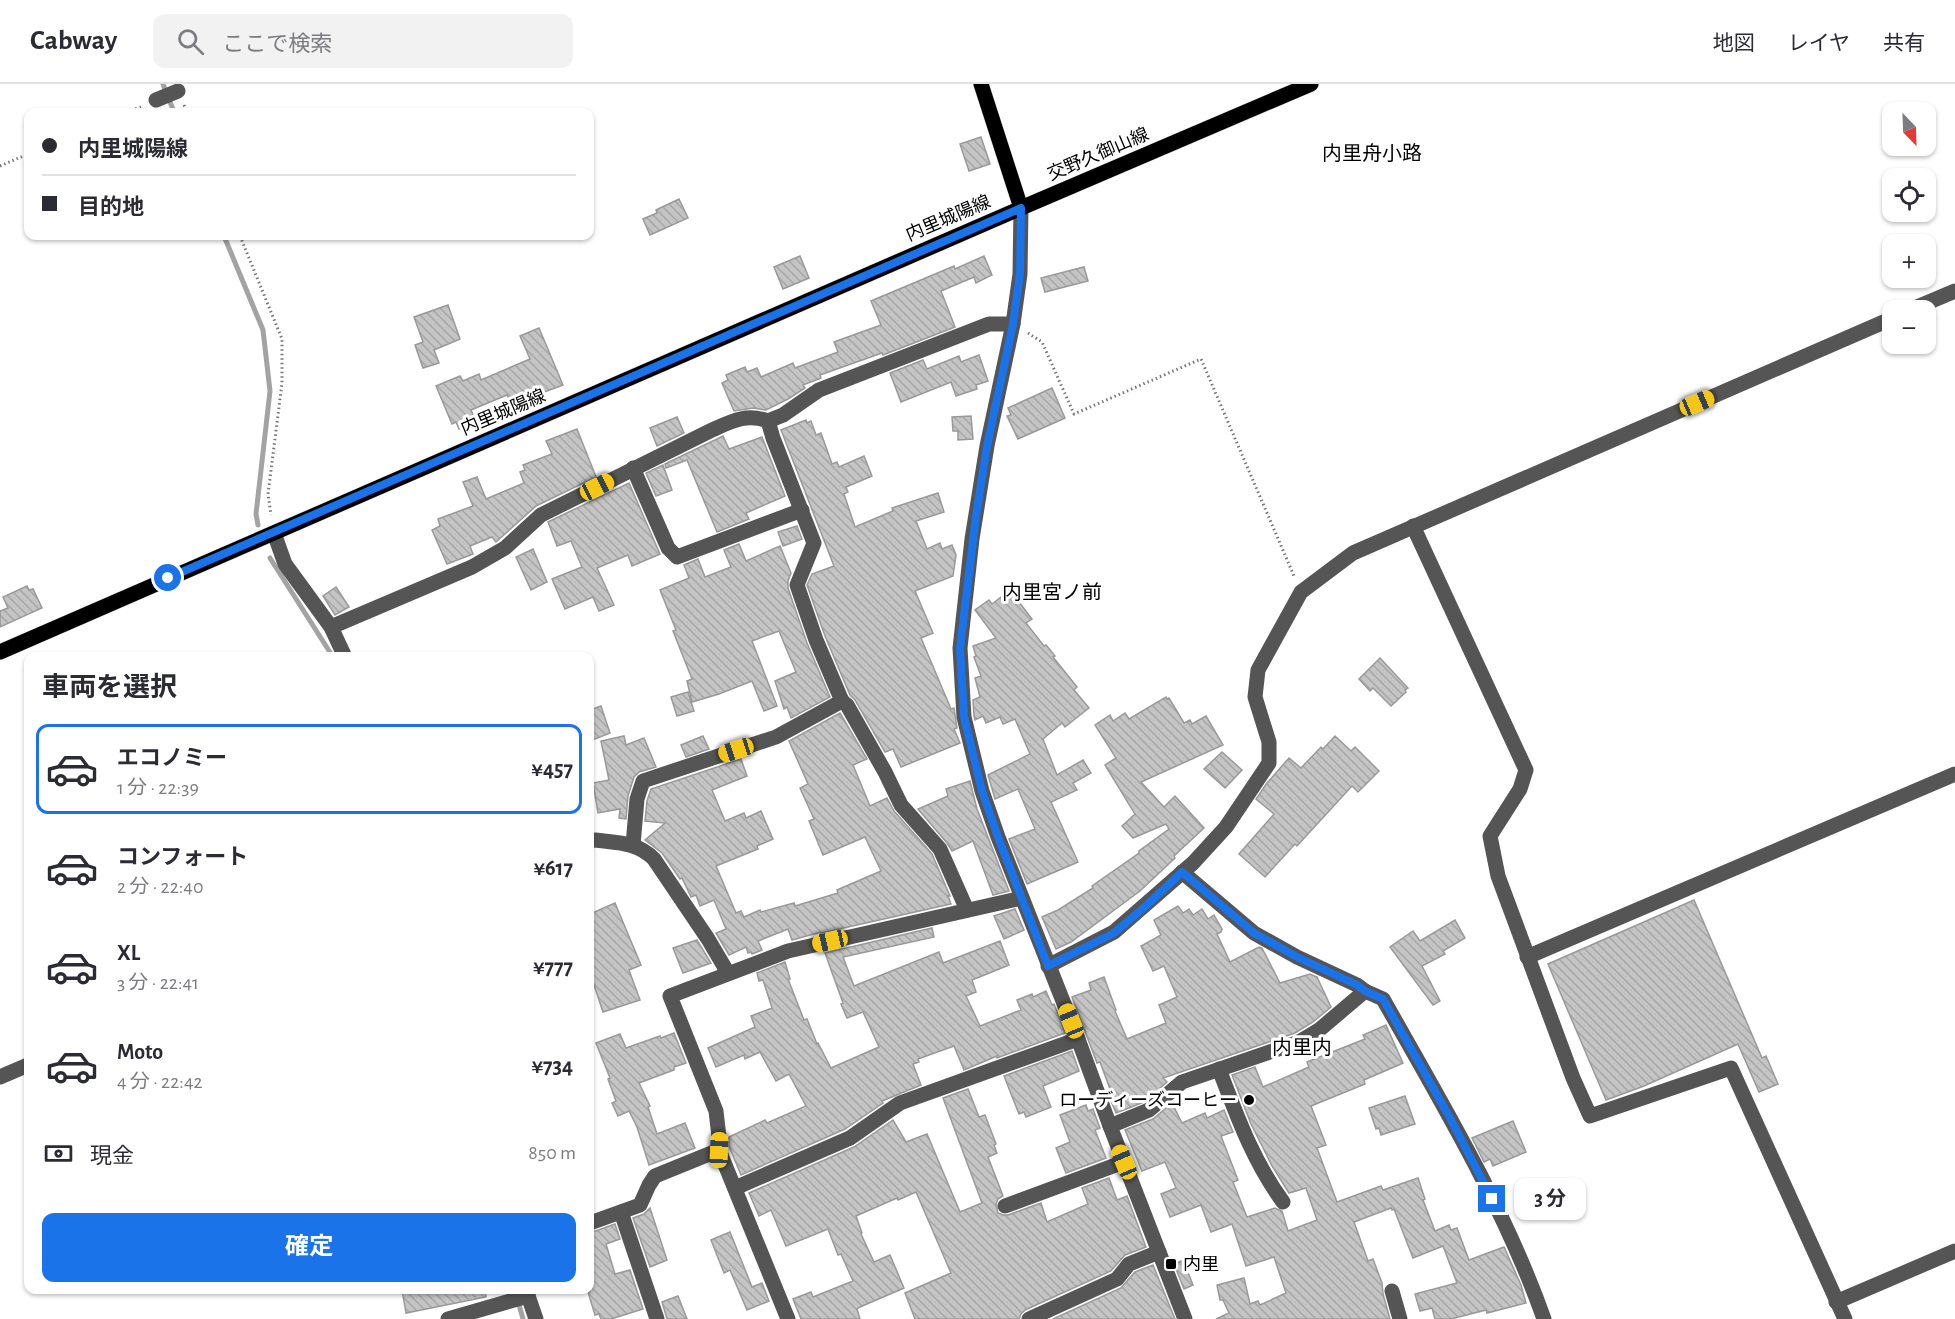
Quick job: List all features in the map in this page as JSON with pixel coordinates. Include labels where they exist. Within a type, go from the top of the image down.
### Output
[{"type":"main road","points":[[981,84],[1021,208]]},
{"type":"main road","name":"交野久御山線","points":[[1021,208],[1311,84]]},
{"type":"main road","name":"内里城陽線","points":[[0,652],[1021,208]]},
{"type":"street","points":[[156,100],[177,92]]},
{"type":"street","points":[[1021,208],[1020,274],[1013,324],[972,539],[960,648],[964,717],[982,791],[998,837],[1185,1319]]},
{"type":"street","points":[[1934,300],[1955,291]]},
{"type":"street","points":[[1048,966],[1114,933],[1193,863],[1226,827],[1269,763],[1269,742],[1255,697],[1258,670],[1301,592],[1353,553],[1882,323]]},
{"type":"street","points":[[331,627],[472,567],[505,548],[541,515],[633,468],[732,422],[756,417],[768,421],[783,415],[819,390],[989,324],[1013,324]]},
{"type":"street","points":[[768,421],[814,543],[797,585],[816,640],[842,701],[847,705],[901,805],[940,849],[967,910]]},
{"type":"street","points":[[633,468],[668,548],[677,557],[802,510]]},
{"type":"street","points":[[1413,526],[1526,770],[1520,789],[1490,836],[1498,876],[1578,1093],[1590,1116],[1731,1068],[1845,1319]]},
{"type":"street","points":[[274,533],[285,564],[331,627],[343,652]]},
{"type":"street","points":[[633,845],[637,799],[643,781],[776,736],[842,701]]},
{"type":"street","points":[[1527,957],[1955,774]]},
{"type":"street","points":[[594,840],[633,845],[644,849],[654,859],[708,939],[728,974]]},
{"type":"street","points":[[1182,872],[1254,933],[1383,999],[1450,1118],[1512,1240],[1544,1319]]},
{"type":"street","points":[[788,1319],[719,1150],[716,1111],[670,996],[788,951],[1022,898]]},
{"type":"street","points":[[1110,1126],[1149,1110],[1182,1082],[1299,1042],[1319,1030],[1365,991]]},
{"type":"street","points":[[735,1188],[850,1138],[900,1103],[1078,1039]]},
{"type":"street","points":[[0,1077],[24,1067]]},
{"type":"street","points":[[1219,1069],[1265,1178],[1283,1202]]},
{"type":"street","points":[[594,1222],[640,1205],[656,1176],[719,1150]]},
{"type":"street","points":[[1005,1206],[1124,1162]]},
{"type":"street","points":[[621,1212],[657,1319]]},
{"type":"street","points":[[1836,1302],[1955,1251]]},
{"type":"street","points":[[1029,1319],[1117,1279],[1129,1264],[1159,1252]]},
{"type":"street","points":[[1392,1291],[1400,1319]]},
{"type":"street","points":[[448,1319],[524,1294]]},
{"type":"street","points":[[527,1294],[536,1319]]},
{"type":"path","points":[[0,166],[24,156]]},
{"type":"path","points":[[242,240],[282,339],[282,383],[268,494],[274,533]]},
{"type":"path","points":[[1013,324],[1042,342],[1074,414],[1202,360],[1301,592]]},
{"type":"building","points":[[981,137],[990,164],[969,171],[960,144]]},
{"type":"building","points":[[679,199],[688,218],[650,235],[643,219]]},
{"type":"building","points":[[800,256],[809,278],[783,289],[774,267]]},
{"type":"building","points":[[984,256],[992,275],[976,283],[974,277],[941,291],[955,327],[883,355],[882,353],[820,375],[821,378],[803,385],[805,388],[766,410],[753,408],[734,411],[722,383],[728,380],[726,375],[745,367],[747,372],[757,368],[761,377],[793,363],[795,368],[838,352],[834,342],[881,325],[871,301],[954,266],[955,269]]},
{"type":"building","points":[[1084,267],[1088,281],[1045,292],[1041,278]]},
{"type":"building","points":[[448,305],[460,339],[434,350],[439,363],[423,368],[415,345],[423,342],[414,317]]},
{"type":"building","points":[[539,328],[563,385],[512,404],[507,395],[471,410],[476,422],[459,429],[456,422],[452,424],[436,386],[460,376],[463,381],[479,374],[481,380],[530,359],[520,336]]},
{"type":"building","points":[[979,355],[988,381],[976,385],[977,389],[956,396],[951,382],[901,402],[890,373],[923,360],[927,369],[959,356],[961,362]]},
{"type":"building","points":[[1052,388],[1065,418],[1018,439],[1007,416],[1011,415],[1008,408]]},
{"type":"building","points":[[971,416],[973,439],[958,440],[958,431],[953,431],[952,417]]},
{"type":"building","points":[[677,417],[684,433],[657,446],[650,428]]},
{"type":"building","points":[[806,420],[807,423],[811,421],[816,435],[821,433],[832,464],[837,462],[839,467],[864,456],[872,476],[846,487],[848,492],[844,494],[855,527],[893,511],[892,508],[938,493],[944,512],[916,521],[927,549],[940,543],[942,549],[952,545],[956,555],[953,576],[915,591],[933,633],[921,638],[951,709],[954,708],[957,728],[954,729],[960,743],[901,767],[893,749],[885,752],[850,695],[825,636],[807,585],[812,574],[834,566],[781,430]]},
{"type":"building","points":[[577,429],[596,477],[536,506],[496,542],[492,537],[470,546],[473,554],[447,564],[432,530],[440,526],[438,519],[473,506],[463,482],[477,477],[486,499],[524,483],[520,472],[525,470],[523,465],[552,454],[546,441]]},
{"type":"building","points":[[723,436],[729,449],[762,437],[785,496],[746,513],[749,519],[717,532],[687,460],[666,468],[665,464]]},
{"type":"building","points":[[663,465],[672,490],[656,496],[646,473]]},
{"type":"building","points":[[629,483],[660,554],[632,566],[628,555],[597,568],[614,605],[599,611],[593,597],[565,609],[552,579],[582,567],[571,541],[557,546],[548,522]]},
{"type":"building","points":[[797,526],[802,539],[783,546],[778,532]]},
{"type":"building","points":[[739,544],[746,561],[780,546],[791,573],[788,588],[807,643],[830,697],[791,718],[787,707],[784,709],[775,681],[796,672],[779,631],[752,641],[777,706],[764,711],[752,681],[692,702],[687,681],[692,679],[660,590],[689,578],[684,565],[698,559],[705,577],[731,567],[724,550]]},
{"type":"building","points":[[533,549],[547,582],[531,590],[516,557]]},
{"type":"building","points":[[27,586],[29,590],[33,589],[42,608],[0,627],[0,611],[8,608],[3,597]]},
{"type":"building","points":[[336,587],[349,607],[335,615],[323,596]]},
{"type":"building","points":[[1010,590],[1032,619],[1026,623],[1055,656],[1053,657],[1077,687],[1074,690],[1089,708],[1065,727],[1062,723],[1043,739],[1057,775],[1083,760],[1091,773],[1073,783],[1077,790],[1051,802],[1078,862],[1027,884],[1009,839],[1035,829],[1018,789],[995,799],[988,775],[1030,754],[1015,719],[1003,724],[1000,717],[986,723],[983,716],[975,720],[973,700],[980,697],[975,678],[981,676],[974,657],[976,656],[973,646],[996,638],[975,610],[989,600],[992,604]]},
{"type":"building","points":[[1380,658],[1408,688],[1391,706],[1373,688],[1370,691],[1359,679]]},
{"type":"building","points":[[688,692],[694,711],[677,716],[671,697]]},
{"type":"building","points":[[1166,697],[1169,698],[1184,723],[1190,720],[1192,724],[1206,716],[1223,745],[1141,782],[1164,807],[1175,796],[1204,828],[1140,891],[1071,942],[1056,949],[1042,917],[1058,910],[1093,888],[1092,886],[1169,829],[1166,824],[1133,838],[1122,826],[1135,814],[1105,765],[1116,758],[1095,725],[1110,715],[1113,721],[1125,713],[1129,719]]},
{"type":"building","points":[[601,706],[610,733],[594,739],[594,709]]},
{"type":"building","points":[[840,713],[867,759],[853,765],[870,806],[887,798],[894,811],[932,854],[950,896],[948,896],[951,904],[792,940],[788,929],[758,941],[762,950],[752,954],[748,953],[746,947],[729,955],[716,933],[726,929],[714,900],[700,906],[696,895],[691,897],[682,878],[680,879],[662,853],[645,840],[665,823],[645,821],[651,789],[741,759],[747,776],[712,790],[725,821],[744,813],[746,818],[761,811],[773,839],[757,846],[758,849],[716,866],[736,913],[741,911],[744,917],[760,910],[761,912],[794,903],[795,906],[838,893],[837,890],[881,871],[865,837],[823,855],[809,821],[814,819],[800,788],[808,784],[789,741]]},
{"type":"building","points":[[624,736],[626,745],[644,738],[656,767],[639,772],[634,777],[628,796],[626,819],[619,818],[620,809],[598,813],[594,783],[609,780],[601,741]]},
{"type":"building","points":[[703,736],[709,749],[686,757],[681,745]]},
{"type":"building","points":[[1335,736],[1351,751],[1355,747],[1379,771],[1358,792],[1352,786],[1265,877],[1239,854],[1274,814],[1256,799],[1289,758],[1301,768]]},
{"type":"building","points":[[1222,752],[1242,770],[1225,788],[1204,769]]},
{"type":"building","points":[[970,781],[977,809],[1009,891],[993,895],[973,841],[952,851],[918,809],[948,796],[946,789]]},
{"type":"building","points":[[1694,900],[1762,1058],[1766,1056],[1778,1084],[1759,1092],[1738,1044],[1644,1086],[1606,1100],[1548,964]]},
{"type":"building","points":[[615,903],[641,965],[629,970],[640,1000],[603,1012],[594,985],[594,912]]},
{"type":"building","points":[[1178,906],[1183,913],[1189,909],[1193,915],[1202,909],[1208,919],[1214,915],[1222,929],[1217,934],[1230,962],[1259,947],[1262,948],[1280,983],[1310,974],[1317,977],[1331,1007],[1295,1033],[1163,1078],[1167,1082],[1144,1102],[1116,1113],[1111,1101],[1114,1100],[1100,1062],[1097,1063],[1072,997],[1091,990],[1089,983],[1104,977],[1127,1039],[1166,1023],[1159,1005],[1177,997],[1164,966],[1153,971],[1141,946],[1161,935],[1154,920]]},
{"type":"building","points":[[1015,909],[1024,930],[1004,939],[994,916]]},
{"type":"building","points":[[1455,920],[1465,938],[1443,951],[1445,954],[1422,966],[1440,1001],[1433,1005],[1390,947],[1413,931],[1420,941]]},
{"type":"building","points":[[932,928],[934,937],[843,957],[854,986],[939,952],[943,963],[1000,941],[1009,965],[972,980],[976,992],[966,996],[980,1026],[1021,1010],[1017,1000],[1032,994],[1033,997],[1046,991],[1052,1005],[1054,1004],[1065,1033],[964,1070],[954,1046],[918,1059],[919,1062],[913,1064],[921,1085],[882,1101],[883,1103],[845,1129],[741,1175],[729,1146],[729,1137],[765,1120],[767,1123],[806,1106],[789,1074],[776,1081],[760,1052],[745,1059],[744,1055],[716,1067],[708,1048],[755,1027],[751,1016],[772,1008],[763,980],[759,981],[757,973],[785,962],[790,979],[788,979],[804,1020],[807,1019],[817,1044],[831,1068],[879,1047],[863,1012],[847,1018],[825,953]]},
{"type":"building","points":[[697,940],[711,963],[683,973],[673,948]]},
{"type":"building","points":[[1386,1025],[1403,1063],[1364,1080],[1365,1084],[1311,1106],[1326,1145],[1317,1148],[1337,1202],[1381,1186],[1383,1190],[1418,1178],[1425,1199],[1423,1200],[1435,1231],[1449,1225],[1451,1230],[1457,1228],[1469,1260],[1504,1247],[1521,1285],[1526,1303],[1451,1319],[1435,1319],[1432,1308],[1420,1311],[1415,1294],[1457,1283],[1443,1246],[1413,1258],[1394,1209],[1391,1208],[1354,1222],[1368,1261],[1373,1259],[1382,1283],[1390,1319],[1216,1319],[1229,1313],[1223,1300],[1220,1300],[1217,1285],[1244,1278],[1250,1304],[1258,1301],[1260,1305],[1286,1293],[1274,1257],[1246,1266],[1232,1224],[1211,1232],[1201,1205],[1170,1217],[1161,1194],[1176,1188],[1165,1162],[1142,1171],[1125,1130],[1153,1119],[1172,1103],[1182,1123],[1205,1113],[1207,1118],[1224,1110],[1233,1132],[1221,1136],[1238,1180],[1233,1182],[1247,1217],[1275,1208],[1282,1211],[1288,1231],[1317,1220],[1306,1188],[1289,1193],[1272,1166],[1251,1124],[1232,1075],[1255,1067],[1263,1087],[1309,1067],[1307,1062],[1365,1039],[1363,1035]]},
{"type":"building","points":[[674,1033],[686,1063],[639,1083],[650,1106],[648,1107],[657,1134],[685,1123],[695,1148],[649,1165],[637,1127],[629,1111],[618,1116],[612,1103],[616,1101],[608,1079],[610,1078],[596,1043],[620,1034],[626,1048]]},
{"type":"building","points":[[1072,1051],[1079,1071],[1043,1086],[1051,1107],[1026,1117],[1024,1112],[1019,1114],[1004,1076]]},
{"type":"building","points":[[968,1089],[979,1117],[985,1115],[996,1144],[994,1145],[997,1153],[988,1157],[1003,1196],[996,1204],[998,1213],[1008,1215],[1041,1203],[1047,1222],[1088,1204],[1082,1188],[1109,1178],[1117,1200],[1127,1196],[1146,1247],[1125,1255],[1111,1271],[1025,1310],[1019,1319],[915,1319],[905,1293],[951,1273],[916,1192],[856,1216],[861,1234],[874,1262],[890,1255],[904,1288],[857,1309],[860,1319],[801,1319],[793,1299],[811,1292],[813,1297],[853,1281],[841,1254],[838,1255],[828,1229],[786,1246],[771,1210],[759,1216],[749,1193],[854,1147],[893,1120],[906,1142],[927,1134],[960,1212],[982,1203],[943,1098]]},
{"type":"building","points":[[1405,1096],[1415,1124],[1381,1135],[1379,1128],[1376,1129],[1369,1108]]},
{"type":"building","points":[[1086,1105],[1088,1111],[1093,1109],[1100,1128],[1095,1130],[1106,1158],[1066,1173],[1056,1148],[1070,1142],[1060,1115]]},
{"type":"building","points":[[1513,1121],[1526,1152],[1493,1166],[1490,1159],[1484,1162],[1472,1138]]},
{"type":"building","points":[[650,1208],[667,1260],[650,1267],[633,1218],[644,1214]]},
{"type":"building","points":[[615,1224],[620,1239],[606,1244],[615,1274],[630,1270],[643,1309],[611,1319],[601,1319],[599,1314],[595,1315],[589,1294],[594,1294],[594,1232]]},
{"type":"building","points":[[730,1232],[752,1287],[762,1283],[769,1301],[747,1310],[730,1270],[724,1273],[711,1240]]},
{"type":"building","points":[[1181,1261],[1193,1285],[1184,1289],[1174,1264]]},
{"type":"building","points":[[1153,1265],[1175,1319],[1053,1319],[1121,1288],[1135,1272]]},
{"type":"building","points":[[403,1294],[486,1294],[486,1297],[406,1313]]},
{"type":"building","points":[[678,1296],[687,1319],[667,1319],[662,1302]]},
{"type":"waterway","points":[[163,84],[172,108]]},
{"type":"waterway","points":[[226,240],[263,330],[270,391],[256,514],[258,525]]},
{"type":"waterway","points":[[270,558],[330,652]]},
{"type":"waterway","points":[[516,1294],[523,1319]]},
{"type":"place","name":"ローディーズコーヒー","points":[[1249,1100]]},
{"type":"place","name":"内里","points":[[1171,1264]]},
{"type":"district","name":"内里舟小路","points":[[1372,153]]},
{"type":"district","name":"内里宮ノ前","points":[[1052,592]]},
{"type":"district","name":"内里内","points":[[1302,1047]]},
{"type":"route","points":[[168,578],[1021,208],[1020,274],[1013,324],[987,446],[972,539],[960,648],[964,717],[982,791],[1048,966],[1114,933],[1182,872],[1254,933],[1383,999],[1450,1118],[1492,1199]]}]
